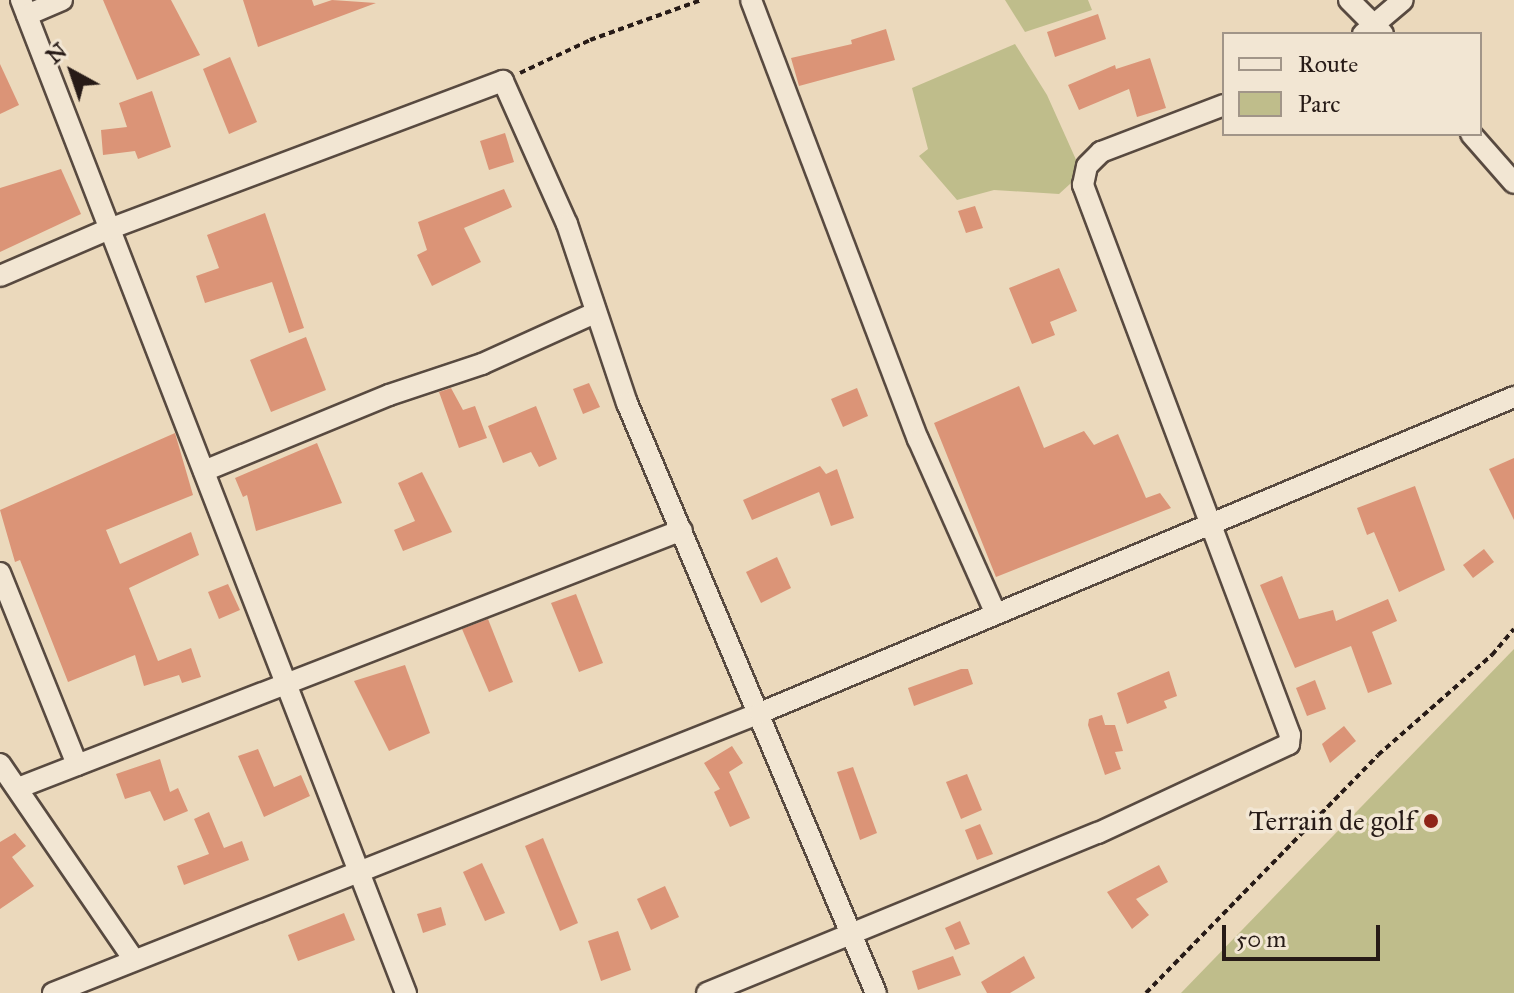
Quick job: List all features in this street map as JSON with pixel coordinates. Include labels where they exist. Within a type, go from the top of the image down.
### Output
[{"type":"street","points":[[62,0],[24,7],[406,993]]},
{"type":"street","points":[[751,0],[918,439],[995,612]]},
{"type":"street","points":[[1349,0],[1374,31],[1403,0]]},
{"type":"street","points":[[0,276],[109,229],[503,81],[567,224],[595,313],[682,530],[760,713],[847,932],[876,993]]},
{"type":"street","points":[[707,993],[847,932],[1098,833],[1289,744],[1290,735],[1083,185],[1087,166],[1101,152],[1222,106]]},
{"type":"street","points":[[1473,136],[1514,183]]},
{"type":"street","points":[[204,471],[389,395],[482,364],[595,313]]},
{"type":"street","points":[[53,993],[760,713],[1514,397]]},
{"type":"street","points":[[18,788],[682,530]]},
{"type":"street","points":[[0,573],[77,765]]},
{"type":"street","points":[[0,764],[134,960]]},
{"type":"path","points":[[503,81],[590,40],[701,0]]},
{"type":"path","points":[[1146,993],[1378,755],[1492,655],[1514,629]]},
{"type":"green space","points":[[1005,0],[1088,0],[1092,10],[1025,32]]},
{"type":"green space","points":[[1015,44],[1047,95],[1082,173],[1059,194],[994,190],[957,200],[919,156],[928,149],[912,88]]},
{"type":"green space","name":"Terrain de golf","points":[[1514,649],[1514,993],[1181,993]]},
{"type":"building","points":[[103,0],[171,0],[200,55],[137,80]]},
{"type":"building","points":[[243,0],[312,0],[314,6],[332,0],[376,3],[258,47]]},
{"type":"building","points":[[1098,14],[1106,39],[1055,57],[1047,32]]},
{"type":"building","points":[[886,29],[895,60],[799,86],[791,58],[852,44],[851,40]]},
{"type":"building","points":[[230,57],[257,122],[229,134],[203,69]]},
{"type":"building","points":[[1150,58],[1166,108],[1137,117],[1129,89],[1079,110],[1068,85],[1115,65],[1116,69]]},
{"type":"building","points":[[0,64],[19,105],[0,114]]},
{"type":"building","points":[[152,91],[171,147],[138,159],[135,151],[103,155],[101,130],[127,127],[119,103]]},
{"type":"building","points":[[505,133],[514,162],[489,170],[480,141]]},
{"type":"building","points":[[61,169],[81,214],[0,252],[0,188]]},
{"type":"building","points":[[504,189],[512,207],[464,228],[481,262],[432,286],[417,255],[427,250],[418,222]]},
{"type":"building","points":[[975,206],[983,228],[966,233],[958,211]]},
{"type":"building","points":[[265,213],[304,328],[289,333],[272,282],[205,303],[196,276],[219,268],[207,235]]},
{"type":"building","points":[[1059,268],[1077,311],[1050,322],[1055,335],[1032,344],[1009,288]]},
{"type":"building","points":[[306,337],[326,390],[271,412],[250,360]]},
{"type":"building","points":[[589,383],[600,407],[583,414],[573,389]]},
{"type":"building","points":[[1019,386],[1044,448],[1084,431],[1094,445],[1118,434],[1146,498],[1160,493],[1171,508],[996,577],[934,423]]},
{"type":"building","points":[[451,388],[463,410],[475,406],[487,438],[459,448],[439,392]]},
{"type":"building","points":[[857,388],[868,416],[843,427],[831,399]]},
{"type":"building","points":[[536,406],[557,459],[539,467],[531,452],[503,463],[488,426]]},
{"type":"building","points":[[175,433],[193,495],[106,530],[120,564],[191,532],[199,555],[129,588],[158,661],[191,648],[201,677],[182,683],[179,675],[144,686],[135,655],[68,682],[20,560],[15,562],[0,510]]},
{"type":"building","points":[[317,443],[342,503],[256,531],[247,495],[243,497],[235,478]]},
{"type":"building","points":[[1514,458],[1514,520],[1489,469]]},
{"type":"building","points":[[820,466],[826,474],[837,469],[854,518],[831,526],[819,492],[752,520],[743,500]]},
{"type":"building","points":[[422,472],[452,532],[403,551],[394,530],[415,521],[398,483]]},
{"type":"building","points":[[1415,486],[1445,570],[1399,592],[1374,532],[1367,535],[1357,508]]},
{"type":"building","points":[[1484,549],[1494,562],[1473,578],[1463,565]]},
{"type":"building","points":[[777,557],[791,588],[761,603],[746,572]]},
{"type":"building","points":[[1282,576],[1299,619],[1333,610],[1336,621],[1388,599],[1397,621],[1372,632],[1392,684],[1368,693],[1351,646],[1295,668],[1260,585]]},
{"type":"building","points":[[228,584],[240,610],[219,619],[208,592]]},
{"type":"building","points":[[576,594],[603,663],[579,672],[551,603]]},
{"type":"building","points":[[488,619],[513,682],[489,692],[462,629]]},
{"type":"building","points":[[405,665],[430,733],[389,751],[354,681]]},
{"type":"building","points":[[968,669],[973,684],[914,706],[908,688]]},
{"type":"building","points":[[1169,671],[1177,696],[1164,701],[1167,708],[1127,724],[1117,693]]},
{"type":"building","points":[[1315,680],[1326,709],[1307,716],[1296,688]]},
{"type":"building","points":[[1102,715],[1105,725],[1115,725],[1123,751],[1115,752],[1121,769],[1105,775],[1088,725],[1089,719]]},
{"type":"building","points":[[1344,726],[1356,741],[1330,763],[1322,744]]},
{"type":"building","points":[[732,746],[743,763],[729,772],[750,818],[730,827],[714,792],[720,789],[704,763]]},
{"type":"building","points":[[258,749],[274,787],[301,775],[310,796],[264,817],[238,756]]},
{"type":"building","points":[[160,759],[170,792],[178,788],[188,811],[164,821],[150,791],[125,799],[116,774]]},
{"type":"building","points":[[853,767],[877,833],[860,840],[837,772]]},
{"type":"building","points":[[967,774],[982,810],[961,819],[946,782]]},
{"type":"building","points":[[209,812],[224,848],[242,841],[249,860],[184,885],[177,866],[209,854],[194,819]]},
{"type":"building","points":[[980,824],[993,854],[977,860],[965,830]]},
{"type":"building","points":[[15,833],[26,846],[12,857],[34,886],[0,909],[0,842]]},
{"type":"building","points":[[543,838],[578,923],[560,931],[525,846]]},
{"type":"building","points":[[482,863],[505,913],[485,921],[463,872]]},
{"type":"building","points":[[1159,865],[1168,882],[1136,899],[1149,915],[1132,929],[1107,892]]},
{"type":"building","points":[[665,886],[679,917],[651,930],[637,899]]},
{"type":"building","points":[[441,907],[446,925],[423,933],[417,914]]},
{"type":"building","points":[[344,913],[355,940],[298,961],[288,935]]},
{"type":"building","points":[[960,921],[970,944],[955,950],[945,928]]},
{"type":"building","points":[[618,931],[631,970],[601,981],[588,941]]},
{"type":"building","points":[[953,956],[961,975],[918,990],[912,971]]},
{"type":"building","points":[[1024,956],[1035,978],[1010,993],[987,993],[981,982]]},
{"type":"place","name":"Terrain de golf","points":[[1431,821]]}]
